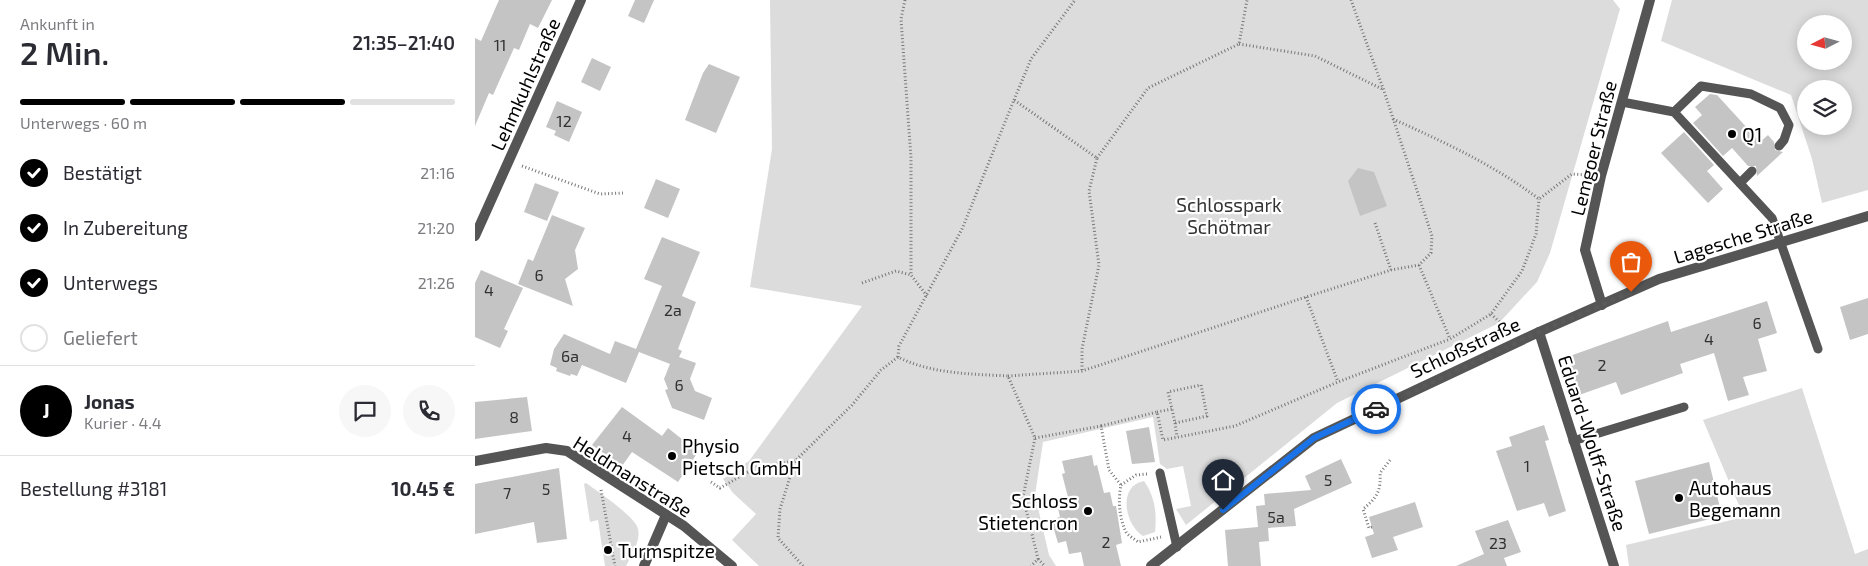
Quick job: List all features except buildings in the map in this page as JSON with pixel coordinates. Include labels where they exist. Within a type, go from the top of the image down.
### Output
[{"type":"street","name":"Lehmkuhlstraße","points":[[475,236],[581,0]]},
{"type":"street","name":"Lemgoer Straße","points":[[1602,305],[1585,250],[1601,176],[1650,0]]},
{"type":"street","name":"Lagesche Straße","points":[[1602,305],[1659,279],[1868,216]]},
{"type":"street","name":"Schloßstraße","points":[[1151,566],[1314,438],[1539,332],[1602,305]]},
{"type":"street","name":"Eduard-Wolff-Straße","points":[[1539,332],[1614,566]]},
{"type":"street","name":"Heldmanstraße","points":[[475,461],[546,448],[567,452],[684,526],[732,566]]},
{"type":"street","points":[[644,566],[666,515]]},
{"type":"lane","points":[[1674,112],[1701,86],[1751,94],[1780,108],[1789,126],[1784,140],[1779,146]]},
{"type":"lane","points":[[1622,102],[1674,112],[1772,218],[1818,350]]},
{"type":"lane","points":[[1740,183],[1752,171]]},
{"type":"lane","points":[[1573,441],[1684,407]]},
{"type":"lane","points":[[1160,473],[1177,547]]},
{"type":"path","points":[[905,0],[901,19],[911,158],[911,275],[927,296]]},
{"type":"path","points":[[803,566],[778,538],[780,509],[795,460],[852,405],[881,370],[898,357],[899,346],[962,229],[1031,59],[1075,0]]},
{"type":"path","points":[[1239,44],[1247,0]]},
{"type":"path","points":[[898,357],[907,362],[959,374],[1008,376],[1082,371],[1391,270],[1419,265],[1431,253],[1431,236],[1384,90],[1351,0]]},
{"type":"path","points":[[1082,371],[1082,349],[1099,265],[1089,191],[1097,158],[1147,88],[1239,44],[1315,56],[1384,90]]},
{"type":"path","points":[[1014,100],[1097,158]]},
{"type":"path","points":[[1392,119],[1447,143],[1511,178],[1539,199]]},
{"type":"path","points":[[509,161],[600,194],[623,193]]},
{"type":"path","points":[[1157,412],[1163,440],[1235,426],[1338,382],[1450,339],[1491,314],[1522,271],[1536,234],[1539,199],[1572,174],[1601,176]]},
{"type":"path","points":[[1375,223],[1391,270]]},
{"type":"path","points":[[1419,265],[1450,339]]},
{"type":"path","points":[[862,283],[896,271],[911,275]]},
{"type":"path","points":[[1306,297],[1338,382]]},
{"type":"path","points":[[1008,376],[1035,438],[1023,497],[1039,559],[1045,566]]},
{"type":"path","points":[[1175,423],[1207,416],[1201,385],[1168,392],[1177,438]]},
{"type":"path","points":[[1035,438],[1101,426],[1172,409]]},
{"type":"path","points":[[1101,426],[1109,470],[1121,485]]},
{"type":"path","points":[[711,482],[720,488],[757,467],[795,460]]},
{"type":"path","points":[[1372,527],[1369,528],[1363,509],[1376,499],[1381,488],[1380,472],[1391,460]]},
{"type":"path","points":[[597,470],[615,566]]},
{"type":"path","points":[[1160,473],[1136,475],[1121,485],[1118,497],[1127,533],[1138,542],[1152,540],[1173,532]]},
{"type":"path","points":[[1031,566],[1039,559]]},
{"type":"green space","name":"Schlosspark Schötmar","points":[[770,0],[1613,0],[1620,9],[1550,253],[1537,282],[1499,323],[1337,403],[1186,525],[1176,509],[1191,506],[1183,466],[1167,469],[1160,464],[1153,417],[1043,442],[1035,495],[1049,555],[1056,566],[759,566],[732,540],[756,514],[733,493],[723,479],[749,461],[862,306],[750,287],[772,149]]},
{"type":"green space","points":[[1672,0],[1868,0],[1868,190],[1822,203],[1812,159],[1804,135],[1852,135],[1852,80],[1797,80],[1797,113],[1791,95],[1661,41]]},
{"type":"green space","points":[[1802,388],[1855,554],[1868,549],[1868,566],[1629,566],[1626,545],[1744,517],[1703,420]]},
{"type":"green space","points":[[1144,481],[1153,499],[1156,525],[1155,532],[1143,536],[1137,531],[1128,515],[1127,498],[1135,484]]},
{"type":"green space","points":[[586,483],[615,504],[636,524],[639,534],[635,548],[626,566],[605,566],[598,520],[590,522],[584,484]]},
{"type":"way so far","points":[[1376,409],[1539,332],[1631,292]]},
{"type":"place","name":"Q1","points":[[1732,134]]},
{"type":"place","name":"Physio Pietsch GmbH","points":[[672,456]]},
{"type":"place","name":"Autohaus Begemann","points":[[1679,498]]},
{"type":"place","name":"Schloss Stietencron","points":[[1088,511]]},
{"type":"place","name":"Turmspitze","points":[[608,550]]},
{"type":"route","points":[[1223,510],[1314,438],[1376,409]]}]
